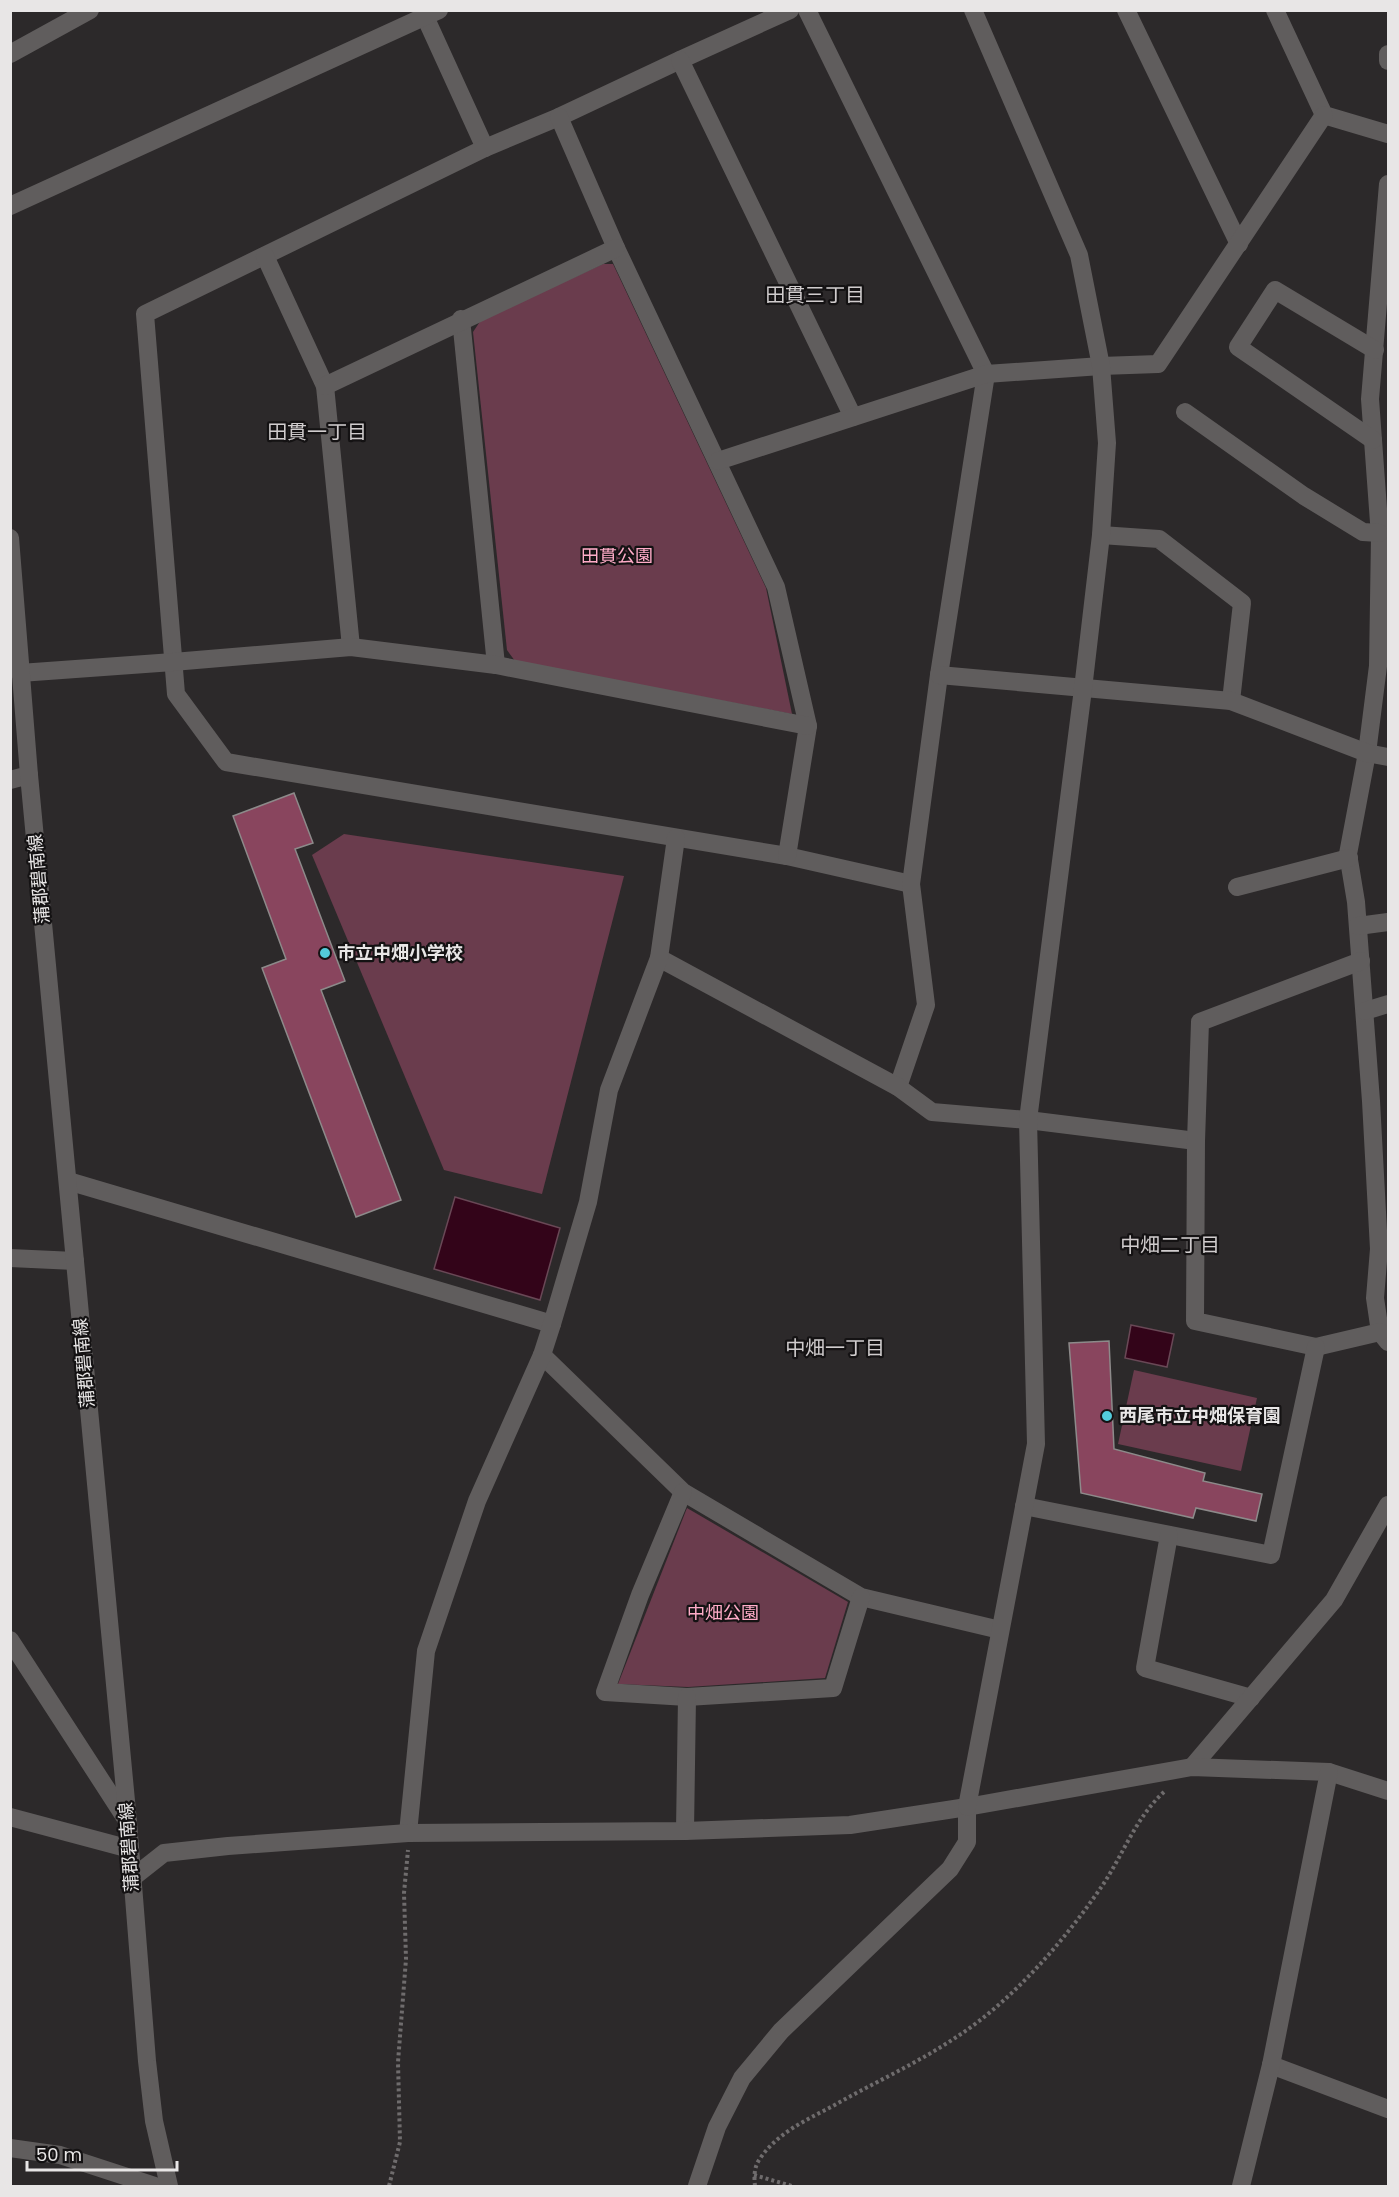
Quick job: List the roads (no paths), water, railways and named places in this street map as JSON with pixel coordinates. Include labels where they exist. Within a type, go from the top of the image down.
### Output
[{"type":"street","points":[[790,10],[559,117],[485,148],[145,314],[176,694],[226,762],[787,856],[911,884]]},
{"type":"street","points":[[807,10],[986,374],[939,675],[911,884],[926,1005],[898,1087]]},
{"type":"street","points":[[698,2187],[717,2127],[742,2078],[781,2031],[950,1869],[968,1842],[966,1807],[1036,1444],[1028,1120],[1101,535],[1107,443],[1101,366],[1079,255],[973,10]]},
{"type":"street","points":[[1126,10],[1239,244]]},
{"type":"street","points":[[1275,10],[1324,116],[1389,134]]},
{"type":"street","points":[[10,54],[85,12]]},
{"type":"street","points":[[10,206],[429,13],[485,148]]},
{"type":"street","points":[[1389,54],[1389,61]]},
{"type":"street","points":[[680,60],[853,417]]},
{"type":"street","points":[[718,461],[986,374],[1158,364],[1324,116]]},
{"type":"street","points":[[559,117],[616,248],[776,587],[808,726],[787,856]]},
{"type":"street","points":[[1361,961],[1200,1022],[1196,1141],[1195,1321],[1316,1347],[1384,1337],[1375,1298],[1379,1249],[1380,1100],[1365,1011],[1361,961],[1358,926],[1348,854],[1367,753],[1378,666],[1379,533],[1370,399],[1389,184]]},
{"type":"street","points":[[325,386],[616,248]]},
{"type":"street","points":[[265,256],[325,386],[351,647]]},
{"type":"street","points":[[1373,440],[1238,347],[1275,290],[1375,350]]},
{"type":"street","points":[[461,320],[496,665]]},
{"type":"street","points":[[1185,412],[1304,496],[1363,532],[1379,533]]},
{"type":"street","points":[[1101,535],[1159,539],[1242,603],[1231,701]]},
{"type":"street","name":"蒲郡碧南線","points":[[10,538],[29,775],[128,1822],[147,2061],[154,2121],[170,2187]]},
{"type":"street","points":[[20,673],[351,647],[496,665],[808,726]]},
{"type":"street","points":[[939,675],[1231,701],[1367,753],[1389,757]]},
{"type":"street","points":[[10,780],[29,775]]},
{"type":"street","points":[[408,1833],[426,1651],[477,1500],[542,1355],[552,1324],[588,1202],[609,1090],[659,958],[676,838]]},
{"type":"street","points":[[1238,887],[1348,858]]},
{"type":"street","points":[[1358,926],[1389,922]]},
{"type":"street","points":[[659,958],[898,1087],[932,1112],[1028,1120],[1196,1141]]},
{"type":"street","points":[[1365,1011],[1389,1004]]},
{"type":"street","points":[[68,1181],[552,1324]]},
{"type":"street","points":[[10,1258],[75,1261]]},
{"type":"street","points":[[1024,1506],[1271,1555],[1316,1347]]},
{"type":"street","points":[[542,1355],[683,1492],[861,1597],[1000,1630]]},
{"type":"street","points":[[683,1492],[640,1595],[605,1692],[687,1697],[833,1688],[861,1597]]},
{"type":"street","points":[[1192,1767],[1334,1600],[1389,1505]]},
{"type":"street","points":[[1169,1535],[1145,1668],[1251,1698]]},
{"type":"street","points":[[10,1640],[128,1822]]},
{"type":"street","points":[[685,1831],[687,1697]]},
{"type":"street","points":[[131,1879],[164,1853],[228,1846],[408,1833],[685,1831],[850,1825],[1192,1767],[1329,1772],[1389,1791]]},
{"type":"street","points":[[1241,2187],[1271,2065],[1329,1772]]},
{"type":"street","points":[[10,1817],[130,1849]]},
{"type":"street","points":[[1271,2065],[1389,2109]]},
{"type":"street","points":[[10,2148],[60,2155],[155,2187]]},
{"type":"place","name":"市立中畑小学校","points":[[325,953]]},
{"type":"place","name":"西尾市立中畑保育園","points":[[1107,1416]]},
{"type":"district","name":"田貫三丁目","points":[[815,295]]},
{"type":"district","name":"田貫一丁目","points":[[317,432]]},
{"type":"district","name":"中畑二丁目","points":[[1170,1245]]},
{"type":"district","name":"中畑一丁目","points":[[835,1348]]},
{"type":"park label","name":"田貫公園","points":[[617,556]]},
{"type":"park label","name":"中畑公園","points":[[723,1613]]}]
